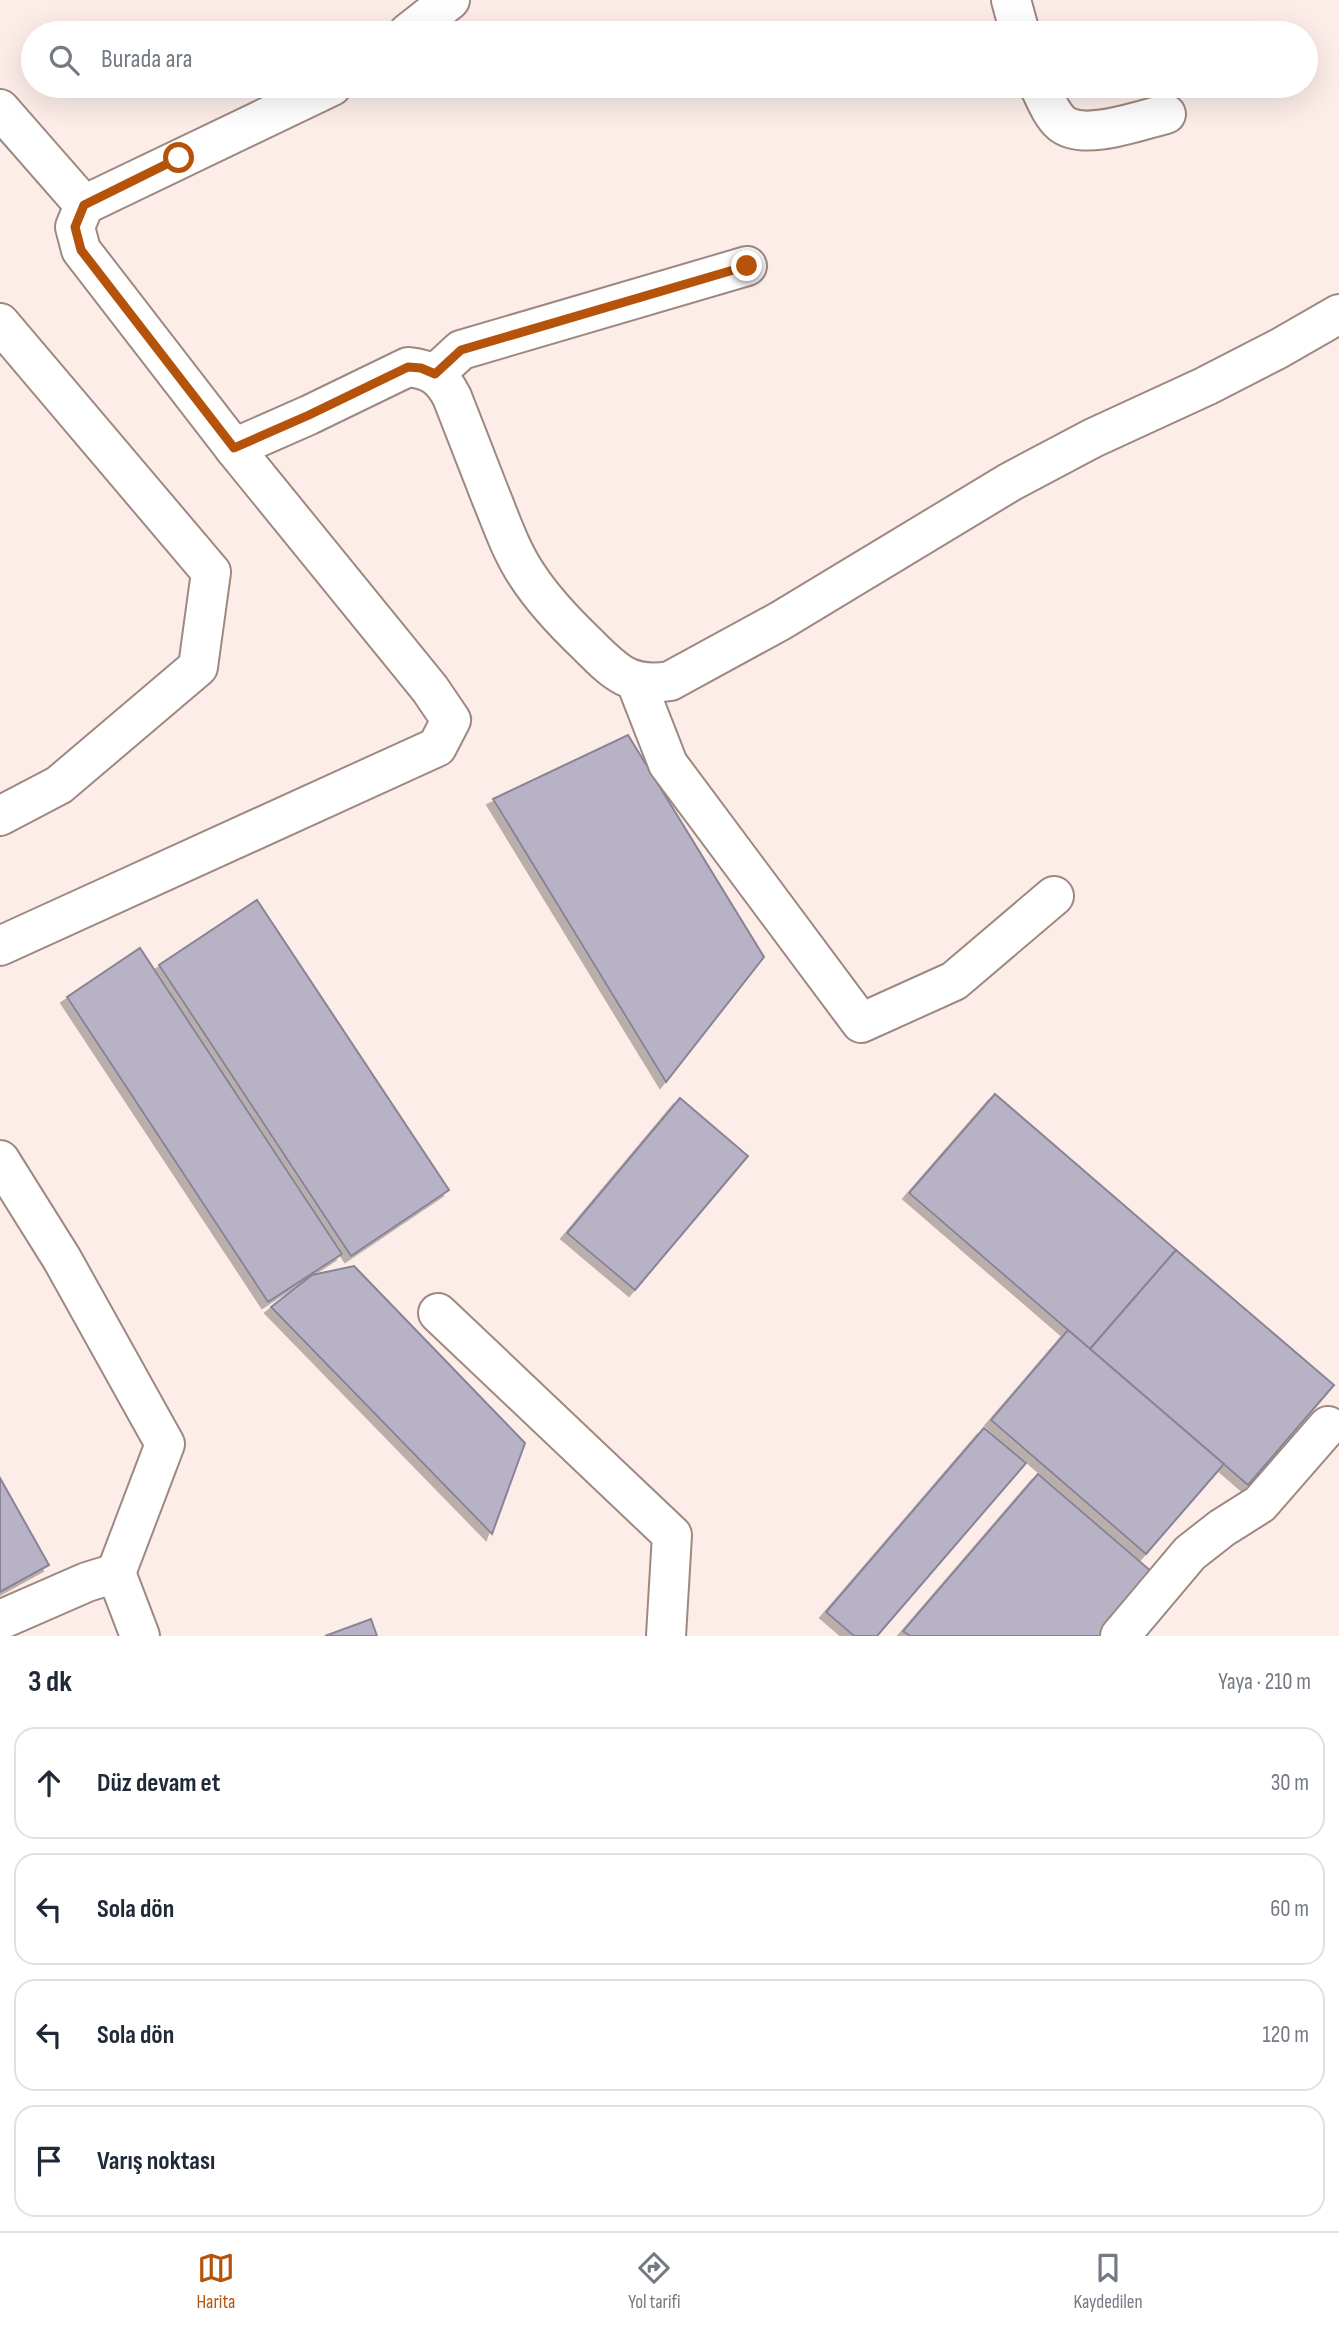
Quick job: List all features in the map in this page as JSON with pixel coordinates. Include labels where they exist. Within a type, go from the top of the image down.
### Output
[{"type":"street","points":[[423,21],[450,0]]},
{"type":"street","points":[[1011,0],[1017,21]]},
{"type":"street","points":[[0,946],[437,747],[451,720],[430,689],[234,448],[81,250],[75,227],[84,205],[307,98]]},
{"type":"street","points":[[1046,98],[1062,124],[1077,131],[1095,130],[1166,114]]},
{"type":"street","points":[[0,109],[84,205]]},
{"type":"street","points":[[435,374],[461,350],[747,266]]},
{"type":"street","points":[[234,448],[408,367],[421,368],[435,374],[446,385],[452,397],[510,544],[526,574],[569,627],[621,676],[636,682],[653,684],[670,681],[780,621],[1010,482],[1093,438],[1242,368],[1339,314]]},
{"type":"street","points":[[0,323],[211,572],[198,667],[59,785],[0,816]]},
{"type":"street","points":[[636,682],[668,764],[861,1023],[954,981],[1054,896]]},
{"type":"street","points":[[0,1160],[62,1259],[165,1444],[116,1573],[140,1636]]},
{"type":"street","points":[[438,1313],[672,1535],[666,1636]]},
{"type":"street","points":[[1119,1636],[1190,1553],[1222,1528],[1260,1504],[1328,1426]]},
{"type":"street","points":[[0,1620],[87,1582],[116,1573]]},
{"type":"building","points":[[628,735],[764,957],[666,1082],[493,799]]},
{"type":"building","points":[[257,900],[449,1190],[351,1256],[159,965]]},
{"type":"building","points":[[140,948],[342,1254],[268,1302],[67,997]]},
{"type":"building","points":[[995,1094],[1176,1250],[1090,1349],[909,1193]]},
{"type":"building","points":[[680,1098],[748,1156],[635,1290],[567,1233]]},
{"type":"building","points":[[1176,1250],[1334,1385],[1248,1485],[1090,1349]]},
{"type":"building","points":[[354,1266],[525,1443],[492,1534],[271,1307],[312,1275]]},
{"type":"building","points":[[1068,1330],[1224,1464],[1146,1554],[991,1420]]},
{"type":"building","points":[[984,1428],[1026,1463],[877,1636],[854,1636],[826,1612]]},
{"type":"building","points":[[1038,1474],[1159,1578],[1109,1636],[910,1636],[903,1631]]},
{"type":"building","points":[[0,1478],[49,1565],[0,1592]]},
{"type":"building","points":[[371,1619],[377,1636],[325,1636]]},
{"type":"route","points":[[179,158],[84,205],[75,227],[81,250],[234,448],[408,367],[421,368],[435,374],[461,350],[747,266]]}]
